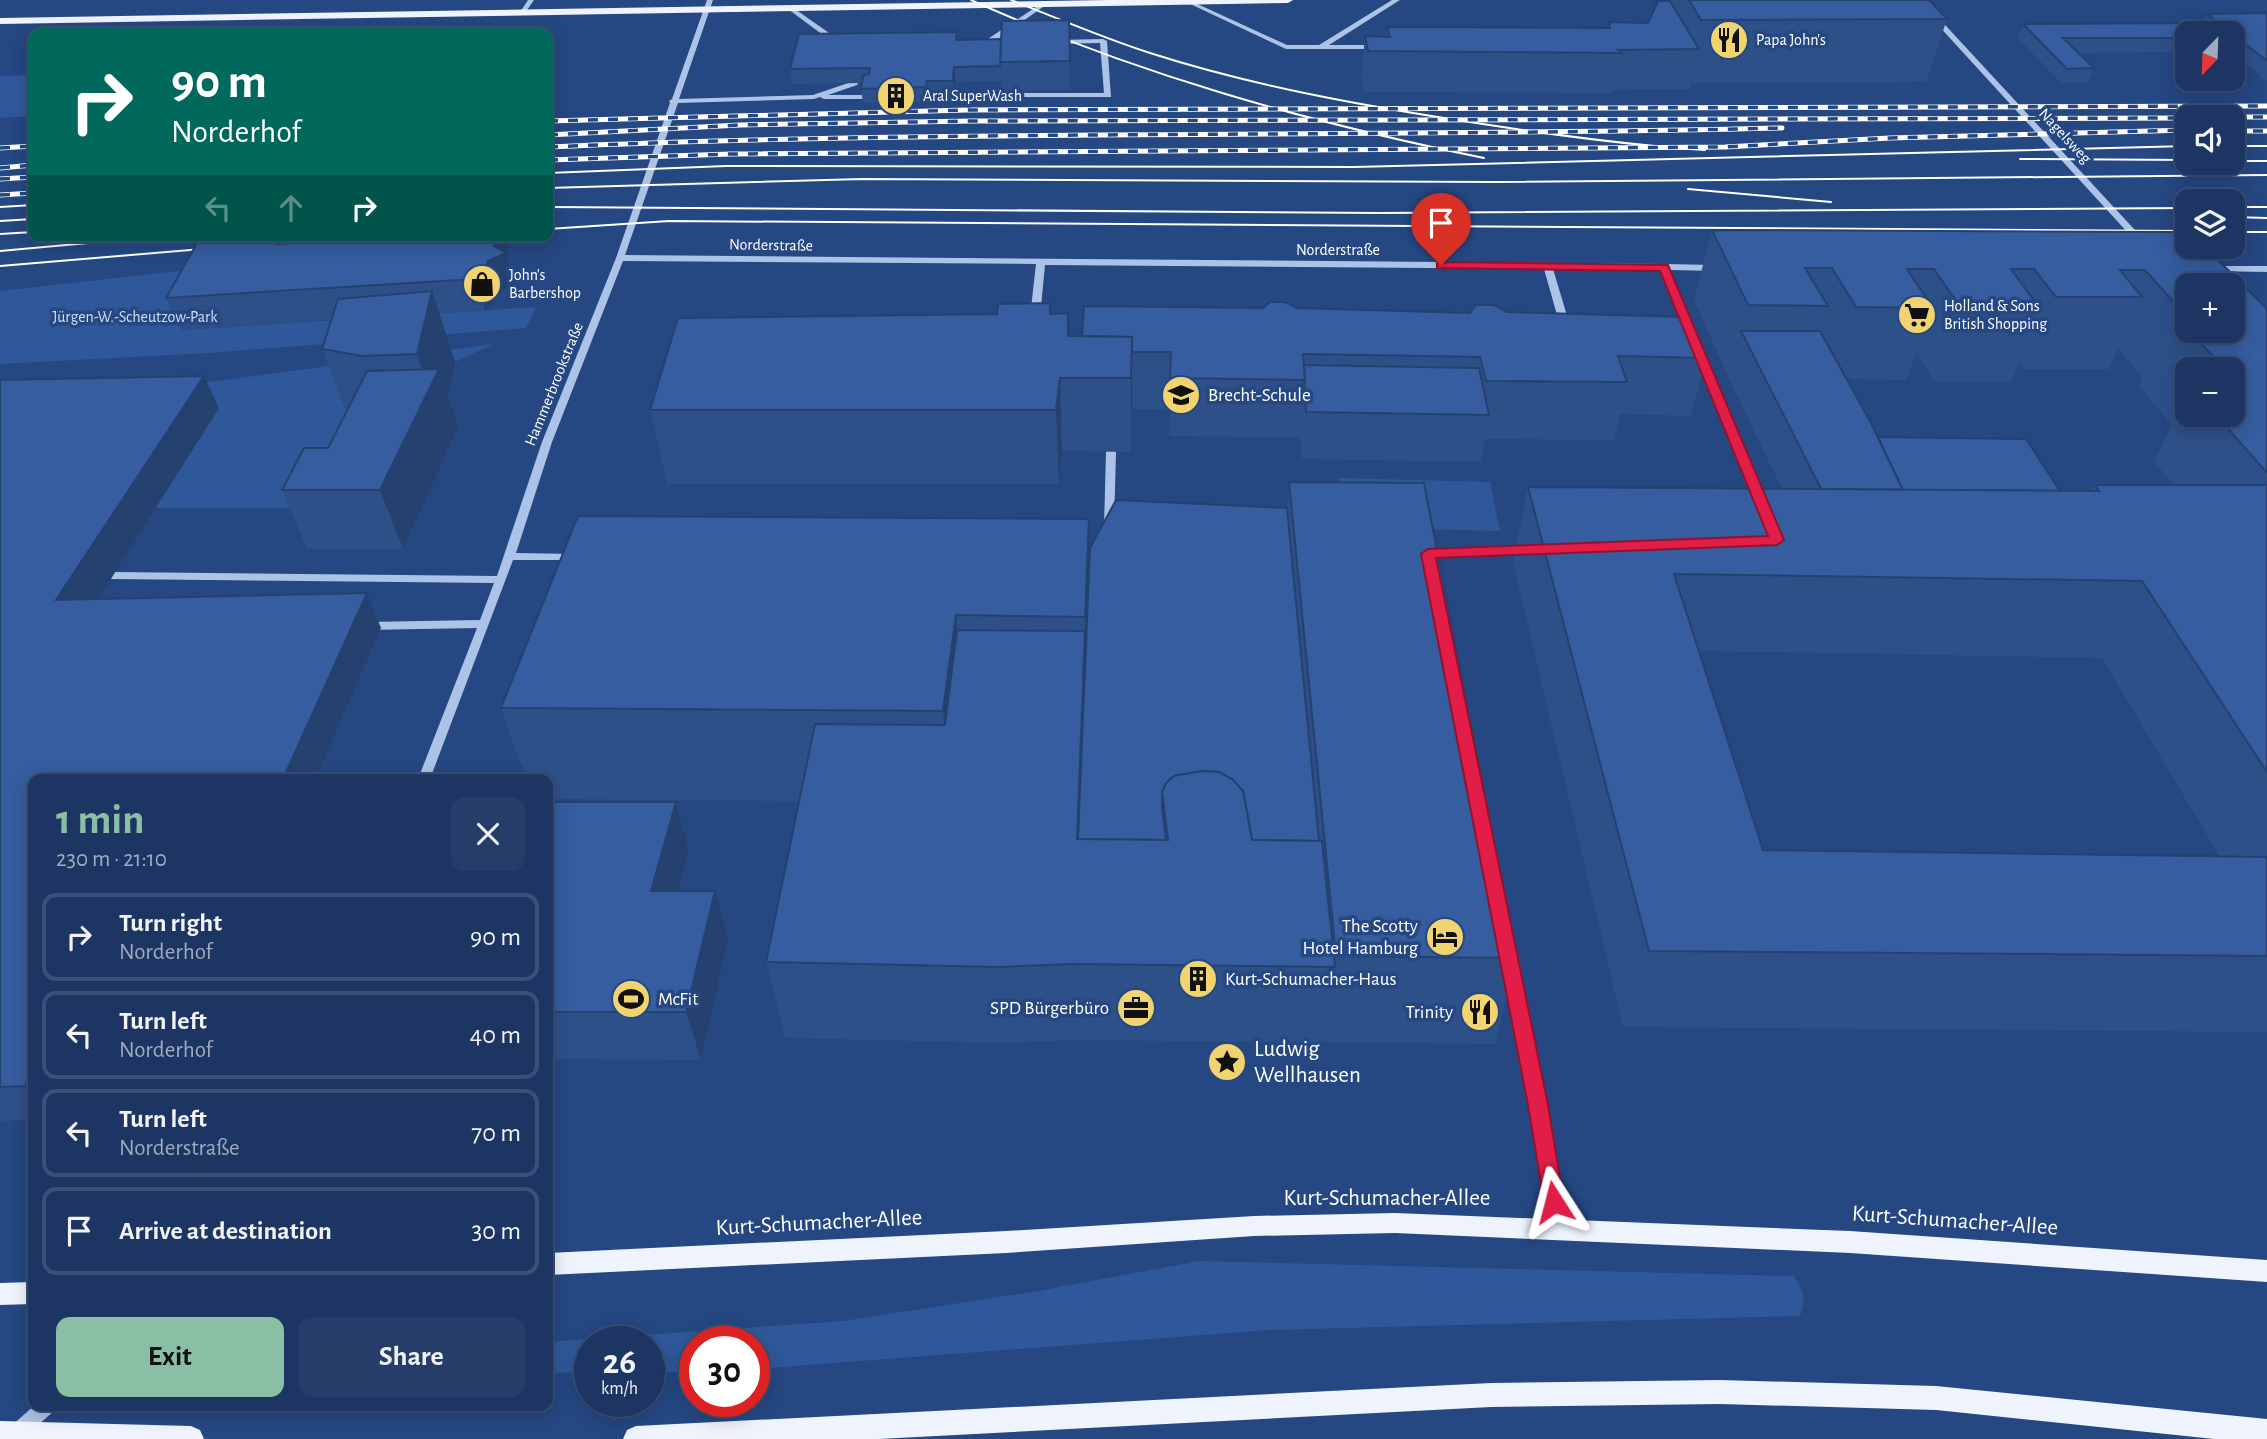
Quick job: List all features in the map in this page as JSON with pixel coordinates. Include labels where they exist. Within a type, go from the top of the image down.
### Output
[{"type":"main road","points":[[0,21],[523,12],[708,5],[790,8],[1288,0]]},
{"type":"main road","name":"Kurt-Schumacher-Allee","points":[[553,1264],[1006,1242],[1254,1226],[1395,1223],[1850,1241],[2267,1271]]},
{"type":"main road","points":[[0,1294],[28,1293]]},
{"type":"main road","points":[[636,1439],[1491,1395],[1720,1392],[1936,1398],[2267,1432]]},
{"type":"main road","points":[[8,1436],[191,1439]]},
{"type":"street","points":[[523,12],[531,0]]},
{"type":"street","points":[[1321,47],[1397,0]]},
{"type":"street","name":"Nagelsweg","points":[[1918,0],[2146,248]]},
{"type":"street","points":[[1189,2],[1286,47],[1386,47]]},
{"type":"street","points":[[971,54],[1044,4]]},
{"type":"street","name":"Hammerbrookstraße","points":[[426,774],[501,580],[547,442],[620,258],[708,5]]},
{"type":"street","points":[[790,8],[846,48]]},
{"type":"street","points":[[937,96],[1108,95],[1103,41],[1053,42]]},
{"type":"street","points":[[976,42],[1002,42]]},
{"type":"street","points":[[814,97],[854,83]]},
{"type":"street","points":[[948,85],[948,95]]},
{"type":"street","points":[[673,101],[866,97]]},
{"type":"street","name":"Norderstraße","points":[[620,258],[1734,268]]},
{"type":"street","points":[[1035,324],[1041,262]]},
{"type":"street","points":[[1548,266],[1567,332]]},
{"type":"street","points":[[1664,267],[1766,514]]},
{"type":"street","points":[[2203,269],[2267,269]]},
{"type":"street","points":[[1109,535],[1111,452]]},
{"type":"street","points":[[1424,558],[1540,550]]},
{"type":"street","points":[[509,556],[591,557]]},
{"type":"street","points":[[114,576],[501,580]]},
{"type":"street","points":[[359,626],[484,624]]},
{"type":"street","points":[[1506,944],[1538,1105],[1558,1228]]},
{"type":"street","points":[[8,1436],[40,1411]]},
{"type":"green space","points":[[28,75],[28,116],[0,118],[0,76]]},
{"type":"green space","name":"Jürgen-W.-Scheutzow-Park","points":[[214,267],[181,330],[536,307],[526,328],[209,353],[0,364],[0,291]]},
{"type":"green space","points":[[493,344],[455,362],[364,370],[328,508],[155,508],[218,409],[112,395]]},
{"type":"green space","points":[[1339,478],[1490,482],[1500,531],[1343,527]]},
{"type":"green space","points":[[1199,1261],[1793,1276],[1803,1295],[1800,1316],[1269,1330],[770,1368],[770,1326],[843,1321],[1038,1291]]},
{"type":"green space","points":[[679,1333],[679,1372],[665,1372],[665,1334]]},
{"type":"green space","points":[[574,1340],[574,1372],[553,1373],[553,1342]]},
{"type":"building","points":[[1689,0],[1929,0],[1947,19],[1701,20]]},
{"type":"building","points":[[1658,1],[1670,1],[1699,49],[1618,50],[1622,53],[1368,51],[1365,36],[1390,37],[1387,27],[1610,28],[1609,22],[1648,23]]},
{"type":"building","points":[[2267,13],[2267,61],[2245,44],[2245,21],[2216,21],[2207,14]]},
{"type":"building","points":[[1069,20],[1070,61],[1000,62],[1002,21]]},
{"type":"building","points":[[2175,23],[2175,38],[2063,38],[2094,68],[2067,69],[2023,24]]},
{"type":"building","points":[[957,32],[956,40],[1001,39],[1000,66],[954,67],[953,81],[927,81],[926,87],[861,89],[863,76],[869,74],[870,68],[790,69],[799,34]]},
{"type":"building","points":[[1712,230],[2173,232],[2175,259],[2217,259],[2231,273],[2175,273],[2175,303],[2145,270],[2120,270],[2142,297],[2056,297],[2034,269],[2011,269],[2041,310],[1962,310],[1934,269],[1907,269],[1933,308],[1856,307],[1832,268],[1805,268],[1828,306],[1748,305]]},
{"type":"building","points":[[198,242],[495,242],[494,246],[506,253],[488,261],[484,273],[476,279],[166,298]]},
{"type":"building","points":[[2245,287],[2267,309],[2267,473],[2227,427],[2245,427],[2245,357],[2214,357],[2201,343],[2245,343]]},
{"type":"building","points":[[432,291],[417,354],[362,356],[322,349],[338,299]]},
{"type":"building","points":[[1270,302],[1285,302],[1297,308],[1470,313],[1476,305],[1494,305],[1507,312],[1687,317],[1706,358],[1618,356],[1627,382],[1486,381],[1480,357],[1303,354],[1305,380],[1170,378],[1171,352],[1132,352],[1132,337],[1082,336],[1084,306],[1263,308]]},
{"type":"building","points":[[1050,303],[1050,314],[1068,313],[1068,336],[1132,337],[1131,378],[1060,378],[1056,410],[650,410],[678,318],[997,314],[998,304]]},
{"type":"building","points":[[1741,331],[1820,331],[1871,423],[1903,490],[1821,489]]},
{"type":"building","points":[[1304,365],[1479,368],[1489,415],[1306,412]]},
{"type":"building","points":[[439,369],[380,490],[282,490],[304,448],[328,448],[367,371]]},
{"type":"building","points":[[204,376],[56,600],[367,593],[285,774],[28,774],[28,1080],[25,1086],[0,1087],[0,380]]},
{"type":"building","points":[[1878,437],[2026,439],[2060,491],[1903,490]]},
{"type":"building","points":[[1289,482],[1424,483],[1516,958],[1336,956]]},
{"type":"building","points":[[2095,485],[2267,485],[2267,772],[2142,581],[1674,574],[1763,850],[2267,857],[2267,956],[1649,951],[1528,487],[2099,491]]},
{"type":"building","points":[[1116,500],[1287,508],[1319,841],[1252,840],[1243,791],[1233,780],[1219,772],[1202,771],[1174,776],[1166,783],[1162,792],[1162,808],[1166,840],[1078,839],[1090,548]]},
{"type":"building","points":[[578,516],[1089,519],[1085,617],[956,615],[943,711],[501,708]]},
{"type":"building","points":[[957,630],[1085,631],[1077,839],[1168,840],[1162,792],[1166,783],[1174,776],[1202,771],[1219,772],[1233,780],[1243,791],[1252,840],[1322,841],[1335,967],[1071,964],[998,967],[766,962],[815,724],[945,725]]},
{"type":"building","name":"McFit","points":[[553,802],[676,802],[651,891],[715,891],[686,1012],[553,1012]]},
{"type":"tram line","points":[[971,0],[1096,51],[1223,93],[1352,129],[1484,158]]},
{"type":"tram line","points":[[1011,0],[1150,53],[1226,75],[1302,92],[1418,114],[1550,134],[1705,150]]},
{"type":"tram line","points":[[553,173],[726,166],[1354,167],[2175,146]]},
{"type":"tram line","points":[[2245,146],[2267,146]]},
{"type":"tram line","points":[[2020,159],[2175,160]]},
{"type":"tram line","points":[[2245,161],[2267,161]]},
{"type":"tram line","points":[[553,188],[862,179],[1496,182],[2267,175]]},
{"type":"tram line","points":[[1688,189],[1831,202]]},
{"type":"tram line","points":[[0,207],[28,205]]},
{"type":"tram line","points":[[553,207],[1380,213],[2175,208]]},
{"type":"tram line","points":[[2245,207],[2267,207]]},
{"type":"tram line","points":[[2245,217],[2267,218]]},
{"type":"tram line","points":[[0,221],[28,219]]},
{"type":"tram line","points":[[553,229],[669,221],[2175,231]]},
{"type":"tram line","points":[[0,234],[28,232]]},
{"type":"tram line","points":[[2245,232],[2267,232]]},
{"type":"tram line","points":[[0,251],[99,242]]},
{"type":"tram line","points":[[269,244],[300,242]]},
{"type":"tram line","points":[[0,266],[214,248]]},
{"type":"railway","points":[[553,121],[967,110],[2267,106]]},
{"type":"railway","points":[[2245,117],[2267,117]]},
{"type":"railway","points":[[553,135],[740,125],[973,121],[2175,118]]},
{"type":"railway","points":[[553,147],[856,138],[1782,128]]},
{"type":"railway","points":[[553,160],[731,154],[1725,147],[1890,138],[2175,130]]},
{"type":"railway","points":[[2245,131],[2267,131]]},
{"type":"railway","points":[[0,148],[28,146]]},
{"type":"railway","points":[[0,168],[28,165]]},
{"type":"railway","points":[[0,179],[28,177]]},
{"type":"railway","points":[[0,195],[28,193]]},
{"type":"place","name":"Papa John's","points":[[1729,40]]},
{"type":"place","name":"Aral SuperWash","points":[[896,96]]},
{"type":"place","name":"John's Barbershop","points":[[482,284]]},
{"type":"place","name":"Holland & Sons British Shopping","points":[[1917,315]]},
{"type":"place","name":"Brecht-Schule","points":[[1181,395]]},
{"type":"place","name":"The Scotty Hotel Hamburg","points":[[1445,937]]},
{"type":"place","name":"Kurt-Schumacher-Haus","points":[[1198,979]]},
{"type":"place","name":"McFit","points":[[631,999]]},
{"type":"place","name":"SPD Bürgerbüro","points":[[1136,1008]]},
{"type":"place","name":"Trinity","points":[[1480,1012]]},
{"type":"place","name":"Ludwig Wellhausen","points":[[1227,1062]]},
{"type":"route","points":[[1441,265],[1664,267],[1777,540],[1428,554],[1538,1105],[1554,1202]]}]
